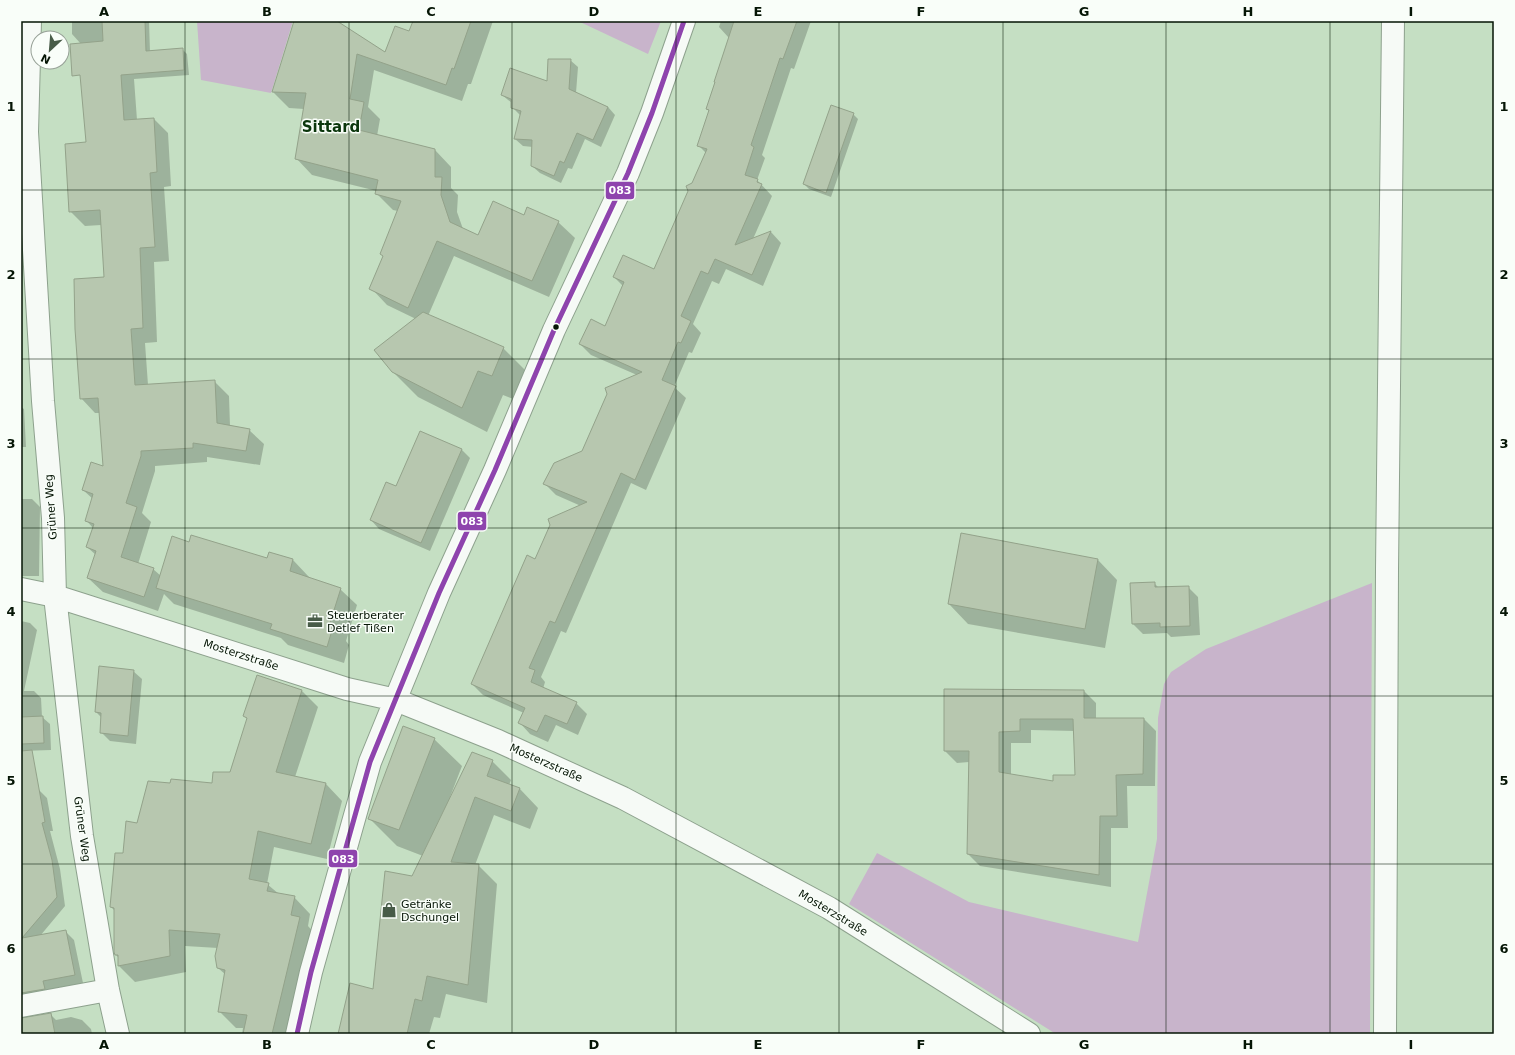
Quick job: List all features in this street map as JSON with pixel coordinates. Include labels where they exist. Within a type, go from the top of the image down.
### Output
[{"type":"street","name":"Grüner Weg","points":[[30,21],[24,132],[52,518],[55,596],[82,836],[108,990],[118,1034]]},
{"type":"street","points":[[297,1034],[311,972],[370,762],[439,593],[495,470],[554,330],[628,173],[684,21]]},
{"type":"street","points":[[1385,1034],[1387,570],[1393,21]]},
{"type":"street","name":"Mosterzstraße","points":[[21,589],[55,596],[347,689],[396,700],[498,741],[623,798],[718,847],[829,908],[1029,1034]]},
{"type":"street","points":[[21,1006],[108,990]]},
{"type":"shaded area","points":[[197,21],[293,21],[271,93],[201,80]]},
{"type":"shaded area","points":[[578,21],[661,21],[648,54]]},
{"type":"shaded area","points":[[1372,583],[1370,1034],[1056,1034],[849,904],[877,853],[969,902],[1138,942],[1157,839],[1158,718],[1164,684],[1171,672],[1206,649]]},
{"type":"building","points":[[102,21],[145,21],[146,51],[183,48],[184,70],[121,75],[124,120],[154,118],[157,172],[150,173],[155,247],[140,248],[143,328],[131,329],[135,385],[215,380],[217,423],[250,429],[246,451],[193,443],[193,448],[141,451],[141,456],[126,503],[137,507],[121,557],[154,568],[144,597],[87,578],[96,551],[86,547],[94,524],[85,521],[93,494],[82,490],[91,462],[103,466],[98,398],[80,399],[75,329],[74,279],[104,277],[100,210],[69,212],[65,144],[86,142],[80,75],[72,76],[70,44],[103,41]]},
{"type":"building","points":[[294,21],[337,21],[385,52],[395,26],[409,31],[413,21],[471,21],[454,69],[452,68],[446,85],[357,54],[350,99],[364,102],[359,130],[435,149],[435,177],[442,177],[441,195],[450,222],[478,235],[493,201],[524,215],[527,207],[559,221],[532,281],[437,241],[408,308],[369,289],[383,256],[380,254],[401,201],[375,194],[378,180],[295,159],[306,93],[272,92]]},
{"type":"building","points":[[734,21],[797,21],[783,59],[780,58],[751,145],[754,147],[745,175],[758,179],[757,182],[762,184],[735,245],[771,231],[752,275],[715,259],[708,274],[701,271],[681,316],[691,321],[681,343],[678,342],[662,380],[676,386],[635,480],[621,473],[555,623],[550,621],[529,668],[535,670],[531,682],[577,702],[567,724],[545,715],[537,732],[518,723],[525,708],[471,684],[527,555],[535,559],[550,525],[548,519],[587,502],[543,484],[554,463],[582,451],[607,394],[605,388],[642,372],[579,344],[591,319],[605,326],[624,282],[613,277],[623,255],[654,269],[688,191],[686,186],[692,183],[707,149],[697,146],[709,110],[706,109]]},
{"type":"building","points":[[548,59],[571,59],[569,89],[608,107],[593,140],[577,133],[564,163],[560,161],[554,176],[531,166],[532,140],[514,139],[521,111],[511,108],[511,99],[501,95],[510,68],[547,81]]},
{"type":"building","points":[[831,105],[854,113],[826,193],[803,184]]},
{"type":"building","points":[[423,312],[504,347],[492,376],[478,371],[462,408],[392,372],[374,350]]},
{"type":"building","points":[[420,431],[462,449],[421,543],[370,520],[386,482],[396,486]]},
{"type":"building","points":[[961,533],[1098,559],[1085,629],[948,604]]},
{"type":"building","points":[[191,535],[267,558],[269,552],[293,559],[290,571],[341,588],[329,626],[333,627],[327,647],[270,629],[272,624],[156,588],[172,536],[189,542]]},
{"type":"building","points":[[1155,582],[1155,587],[1189,586],[1190,626],[1160,627],[1160,623],[1132,624],[1130,583]]},
{"type":"building","points":[[99,666],[134,670],[128,736],[100,733],[101,713],[95,712]]},
{"type":"building","points":[[257,675],[302,690],[276,772],[326,783],[311,844],[258,831],[249,879],[269,883],[267,891],[295,896],[291,915],[300,917],[272,1034],[243,1034],[247,1015],[218,1012],[225,970],[217,968],[215,956],[220,934],[169,930],[170,956],[118,966],[118,955],[115,955],[114,952],[114,908],[110,907],[115,853],[123,853],[126,821],[137,823],[148,781],[170,783],[171,779],[212,783],[213,772],[230,772],[247,718],[243,716]]},
{"type":"building","points":[[944,689],[1084,690],[1084,718],[1144,718],[1143,774],[1116,775],[1117,816],[1100,816],[1099,875],[967,854],[969,751],[944,751]],"holes":[[[1020,719],[1073,719],[1075,775],[1053,775],[1053,781],[999,772],[999,732],[1020,731]]]},
{"type":"building","points":[[43,716],[44,743],[21,744],[21,717]]},
{"type":"building","points":[[403,726],[435,738],[399,830],[368,819]]},
{"type":"building","points":[[32,750],[45,822],[42,823],[52,860],[57,897],[22,938],[66,930],[75,975],[43,981],[45,989],[21,993],[21,751]]},
{"type":"building","points":[[472,752],[493,760],[487,776],[520,788],[511,811],[475,797],[451,862],[479,864],[468,985],[427,976],[422,1001],[415,999],[407,1034],[338,1034],[350,983],[373,989],[385,871],[412,876]]},
{"type":"building","points":[[51,1013],[55,1034],[21,1034],[21,1018]]},
{"type":"transit line","name":"083","points":[[297,1034],[311,972],[370,762],[439,593],[495,470],[554,330],[628,173],[652,113],[684,21]]},
{"type":"place","name":"Steuerberater Detlef Tißen","points":[[315,621]]},
{"type":"place","name":"Getränke Dschungel","points":[[389,910]]},
{"type":"district","name":"Sittard","points":[[331,127]]}]
